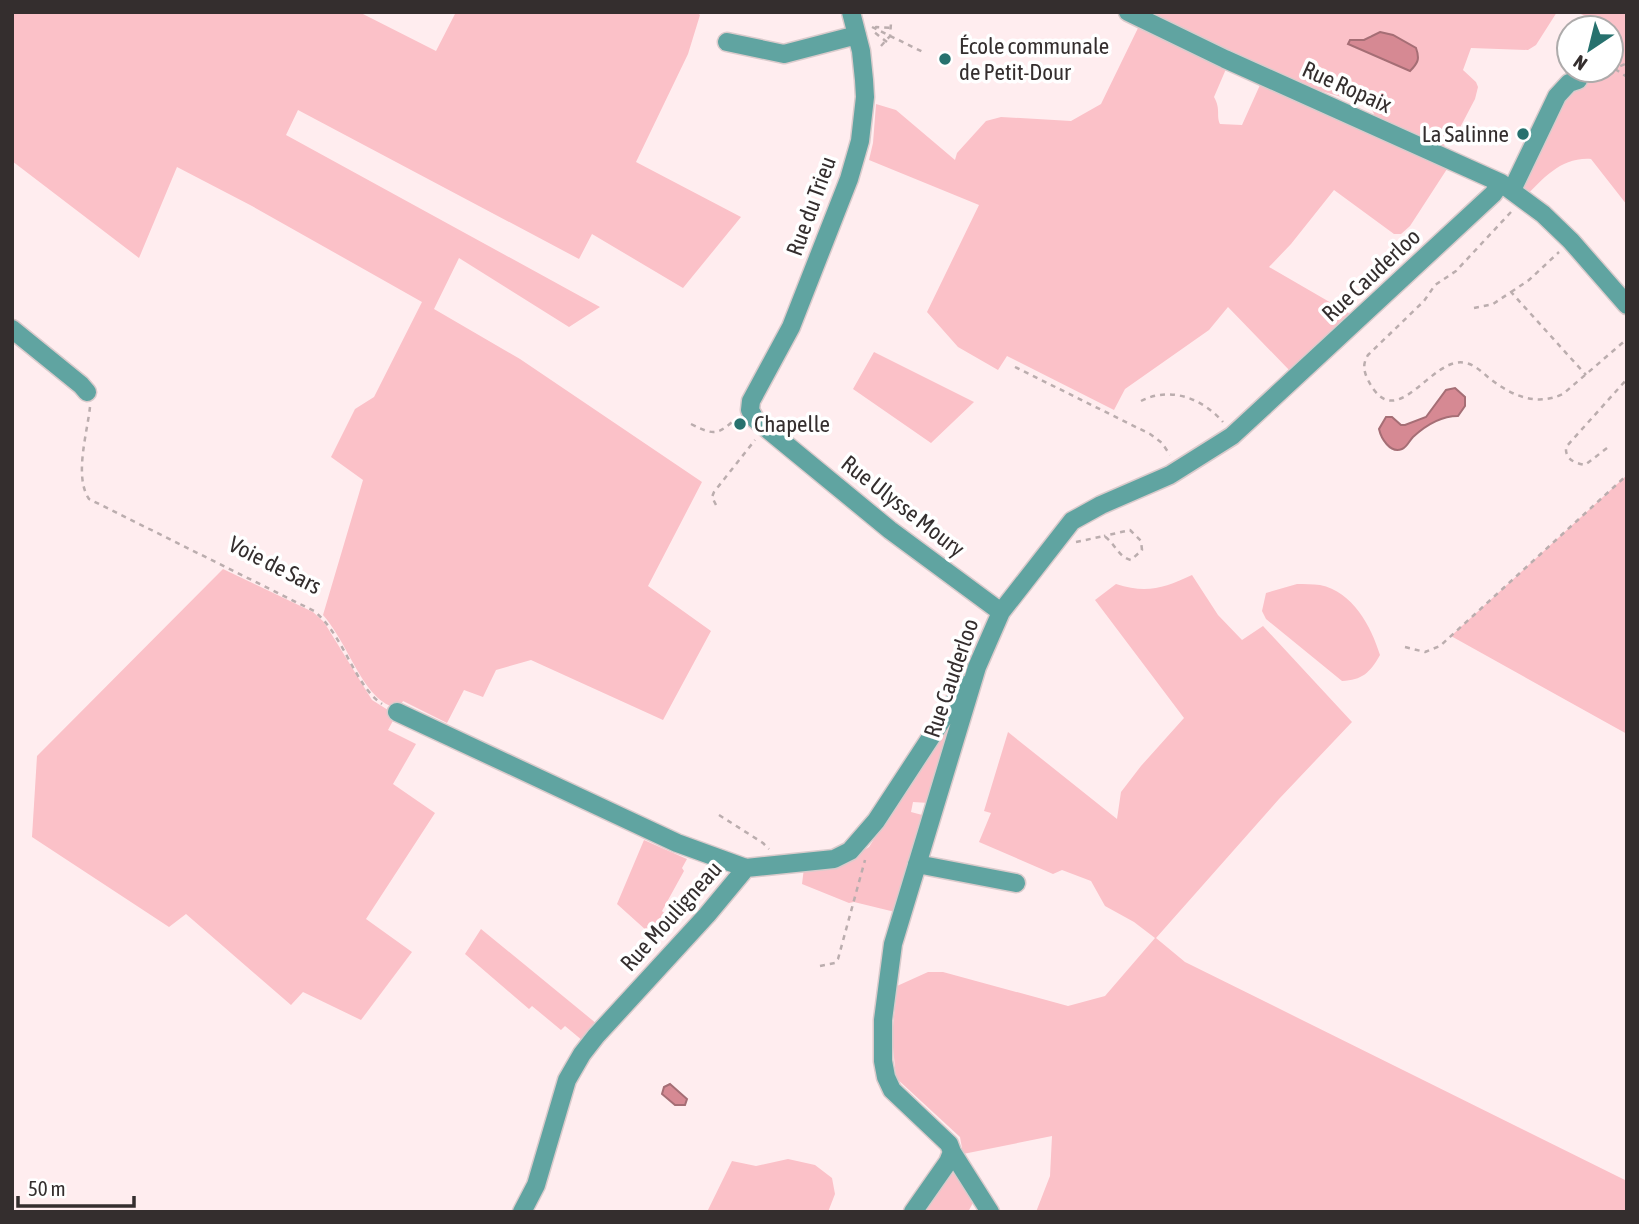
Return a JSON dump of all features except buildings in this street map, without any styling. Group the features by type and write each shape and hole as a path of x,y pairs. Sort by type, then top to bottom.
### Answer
{"street":[{"name":"Rue du Trieu","path":"750,408 791,327 853,167 863,127 861,51 868,30 851,12"},
{"name":"Rue Ropaix","path":"1128,12 1225,59 1245,60 1310,88 1368,117 1381,130 1512,190 1571,241 1627,305"},
{"path":"727,42 784,54 868,30"},
{"name":"Rue Cauderloo","path":"990,1212 949,1143 892,1090 883,1061 883,1020 893,944 976,667 1001,611 1072,521 1179,470 1233,436 1493,194 1512,190 1557,96 1568,84"},
{"path":"12,329 82,385 87,392"},
{"name":"Rue Ulysse Moury","path":"750,408 755,419 890,530 1001,611"},
{"name":"Rue Mouligneau","path":"522,1212 536,1185 567,1080 596,1036 708,915 746,868 834,859 850,851 876,821 976,667"},
{"path":"397,712 677,843 746,868"},
{"path":"917,864 1016,883"},
{"path":"913,1212 953,1152"}],"path":[{"path":"881,46 890,36 891,23"},
{"path":"868,30 892,28"},
{"path":"868,30 890,36 925,53"},
{"path":"868,30 887,42"},
{"path":"1512,190 1456,271 1435,285 1424,301 1368,355 1363,363 1375,391 1387,400 1395,401 1405,397 1447,364 1456,362 1475,367 1519,397 1551,399 1563,394 1627,339"},
{"path":"1474,308 1493,304 1529,280 1571,241"},
{"path":"1511,292 1586,375"},
{"path":"1015,367 1156,437 1179,470"},
{"path":"1607,448 1585,465 1572,461 1566,452 1566,447 1627,379"},
{"name":"Voie de Sars","path":"87,392 91,404 81,476 84,492 89,499 314,611 331,626 376,700 397,712"},
{"path":"1141,401 1162,395 1187,397 1212,411 1233,436"},
{"path":"691,424 708,433 720,432 750,408"},
{"path":"716,505 712,497 714,492 765,427"},
{"path":"1405,647 1425,652 1440,646 1627,475"},
{"path":"1072,544 1104,536 1130,530 1141,541 1142,550 1131,560 1126,559 1104,536"},
{"path":"719,815 763,843 778,864"},
{"path":"820,966 835,963 838,959 866,858"}],"shaded area":[{"path":"12,12 359,12 436,51 456,12 696,12 700,15 688,54 636,162 741,217 683,288 592,234 579,259 298,110 286,135 600,307 569,327 459,258 434,309 520,359 702,482 648,586 711,631 663,720 531,660 496,670 483,697 464,690 447,723 403,701 398,710 375,695 323,615 363,480 331,457 355,409 374,397 422,302 177,167 139,258 12,161"},
{"path":"1141,12 1557,12 1536,45 1528,50 1471,48 1463,70 1476,82 1478,87 1475,99 1453,141 1432,152 1381,130 1370,105 1310,88","holes":["1371,35 1410,70 1351,40 1364,40"]},
{"path":"1576,12 1627,12 1627,205 1591,159 1580,159 1562,165 1546,176 1524,198 1512,190 1568,84 1625,84 1625,14"},
{"path":"1139,26 1226,69 1214,97 1220,124 1242,125 1260,85 1447,169 1410,226 1401,234 1394,234 1334,190 1269,267 1352,315 1291,372 1228,307 1209,330 1125,389 1114,410 1007,356 998,370 958,347 927,312 979,205 869,160 876,104 896,110 955,160 957,153 986,121 1001,117 1071,121 1101,104"},
{"path":"1380,32 1393,35 1416,48 1418,61 1410,71 1348,44 1350,40 1364,40"},
{"path":"874,352 974,402 931,443 853,389"},
{"path":"1455,388 1465,397 1465,406 1458,416 1440,419 1428,425 1402,449 1394,449 1387,444 1379,429 1386,417 1392,417 1405,425 1426,417 1446,390"},
{"path":"1627,475 1627,734 1451,636"},
{"path":"223,569 313,612 324,622 372,700 396,715 388,730 416,744 393,784 435,813 366,919 412,952 361,1020 303,992 291,1005 186,914 169,927 32,837 37,756"},
{"path":"1192,575 1218,615 1242,640 1263,626 1352,722 1279,799 1156,938 1185,962 1627,1181 1627,1212 1036,1212 1050,1176 1052,1136 963,1154 960,1137 896,1078 892,1037 897,986 928,972 943,972 1068,1006 1105,996 1155,938 1134,922 1105,906 1091,881 1062,870 1053,874 979,842 991,813 984,811 1008,732 1117,819 1121,792 1184,718 1095,600 1116,584 1137,589 1155,588"},
{"path":"1297,584 1320,585 1332,589 1359,612 1380,655 1365,674 1342,681 1266,619 1262,611 1266,593"},
{"path":"945,726 950,734 929,803 913,802 911,812 926,816 895,912 849,903 802,884 804,868 842,863 869,847"},
{"path":"644,840 687,859 682,868 684,871 662,911 673,921 657,940 617,904"},
{"path":"481,929 597,1024 583,1041 565,1026 561,1030 532,1006 529,1009 465,954"},
{"path":"670,1084 687,1099 685,1105 675,1105 662,1094 664,1087"},
{"path":"788,1159 815,1165 832,1178 835,1194 828,1212 707,1212 732,1161 756,1166"},
{"path":"955,1173 974,1201 968,1212 922,1212 951,1174"}],"place":[{"name":"École communale de Petit-Dour","path":"945,59"},
{"name":"La Salinne","path":"1523,134"},
{"name":"Chapelle","path":"740,424"}]}
